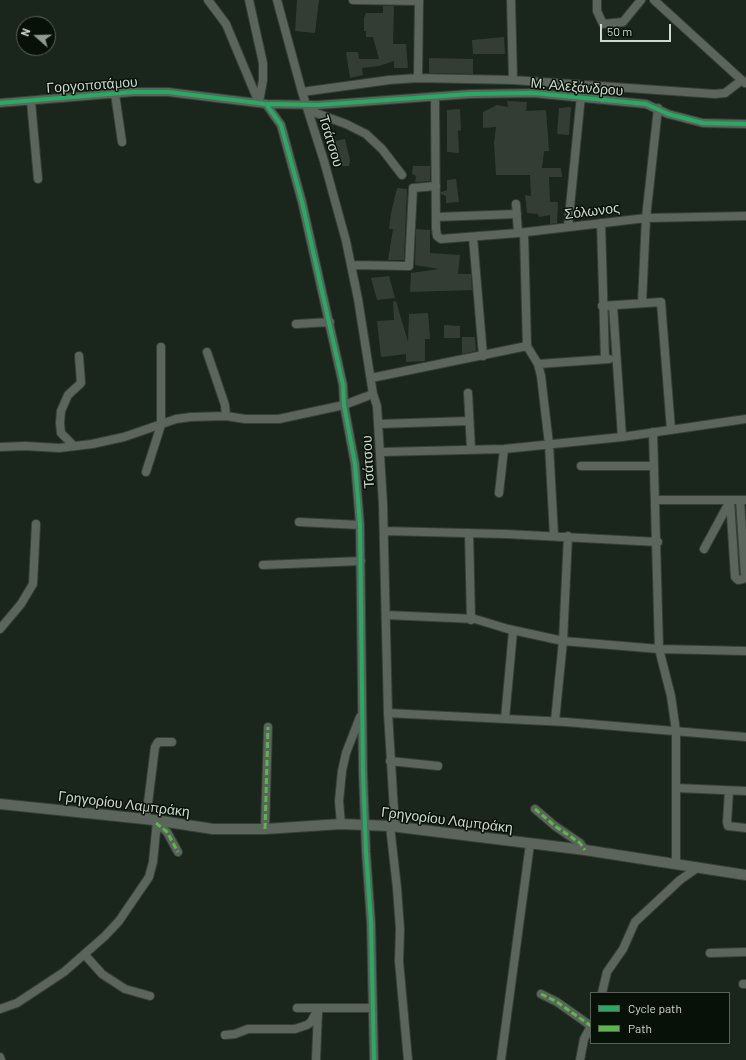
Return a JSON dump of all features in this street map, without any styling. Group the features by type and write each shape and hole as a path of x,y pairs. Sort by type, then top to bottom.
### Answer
{"street":[{"path":"208,0 226,24 262,104 281,125 288,146 330,322 343,385 344,405 355,464 360,525 364,825 371,923 374,1060"},
{"path":"249,0 263,63 262,104"},
{"name":"Τσάτσου","path":"277,0 302,92 324,161 351,265 376,406 381,452 392,827 400,929 400,968 408,1060"},
{"path":"353,0 419,0 418,78"},
{"path":"511,0 513,80"},
{"path":"597,0 597,11 603,24 623,22 641,0"},
{"path":"654,0 744,82"},
{"name":"Μ. Αλεξάνδρου","path":"302,92 389,80 418,78 513,80 715,94 725,93 744,82"},
{"path":"568,227 582,85"},
{"name":"Γοργοποτάμου","path":"0,103 115,94 168,92 262,104 306,105"},
{"name":"Μ. Αλεξάνδρου","path":"306,105 505,93 646,104 658,108 668,114 704,123 746,124"},
{"path":"115,94 122,142"},
{"path":"435,97 436,217 517,214"},
{"path":"30,101 38,178"},
{"path":"306,105 316,113 346,124 366,134 382,149 402,175"},
{"path":"642,303 646,218 658,108"},
{"path":"351,265 409,266 413,188 436,186"},
{"path":"516,204 521,233 527,346 538,364 549,444 554,536"},
{"name":"Σόλωνος","path":"436,217 437,236 441,239 521,233 646,218 746,216"},
{"path":"601,223 602,306 605,359"},
{"path":"473,237 483,356"},
{"path":"602,306 661,302 670,430"},
{"path":"613,306 622,436"},
{"path":"296,324 330,322"},
{"path":"371,378 527,346"},
{"path":"146,472 161,426 161,347"},
{"path":"207,352 225,405 226,416"},
{"path":"74,446 60,433 60,423 63,404 68,395 81,384 79,356"},
{"path":"538,364 617,358"},
{"path":"0,447 25,446 59,448 104,442 161,426 176,419 191,417 226,416 253,420 279,419 344,405 373,394"},
{"path":"468,394 471,449"},
{"path":"381,452 504,449 622,436 746,419"},
{"path":"378,424 469,422"},
{"path":"653,432 658,542 659,649 671,696 676,731 676,865"},
{"path":"499,493 504,449"},
{"path":"581,466 654,466"},
{"path":"656,500 730,500 743,500 745,576 743,579 738,580 735,577 730,500"},
{"path":"704,549 730,500"},
{"path":"299,522 360,525"},
{"path":"0,629 20,604 33,584 36,524"},
{"path":"384,531 568,536 658,542"},
{"path":"469,534 471,620"},
{"path":"556,721 563,641 568,536"},
{"path":"263,565 361,561"},
{"path":"386,615 484,621 513,631 563,641 659,649 746,651"},
{"path":"505,719 513,631"},
{"path":"341,824 339,801 342,771 346,753 362,713"},
{"path":"388,713 556,721 746,737"},
{"path":"266,829 268,727"},
{"path":"146,819 155,747 158,742 172,742"},
{"path":"390,761 438,766"},
{"path":"676,788 746,791"},
{"path":"730,791 727,822 728,826 746,828"},
{"name":"Γρηγορίου Λαμπράκη","path":"0,804 146,819 156,822 213,829 266,829 341,824 392,827 585,850 746,875"},
{"path":"535,808 555,826 580,843 585,850"},
{"path":"156,822 167,832 178,852"},
{"path":"0,1009 17,1003 64,972 85,955 119,921 149,878 153,862 156,822"},
{"path":"501,1060 530,844"},
{"path":"602,992 607,972 623,949 635,922 680,880 697,868"},
{"path":"710,953 746,952"},
{"path":"85,955 102,974 125,989 150,996"},
{"path":"541,994 557,1002 590,1025"},
{"path":"297,1008 372,1008"},
{"path":"225,1035 236,1034 248,1028 295,1029 311,1022 318,1009"},
{"path":"316,1060 318,1009"},
{"path":"580,1060 584,1039 590,1028"}],"building":[{"path":"297,0 319,0 315,33 295,31"},
{"path":"383,6 394,6 393,44 406,44 408,68 394,68 394,61 379,66 362,68 363,75 350,78 346,52 358,52 359,59 379,59 373,37 366,37 366,31 364,31 364,18 366,13 383,13"},
{"path":"504,37 505,54 473,54 472,40"},
{"path":"429,58 473,59 473,74 429,73"},
{"path":"507,101 527,102 526,111 546,110 549,151 544,151 542,168 561,168 562,177 549,177 550,202 558,202 557,223 550,224 550,215 539,217 538,214 527,213 525,195 531,196 530,175 496,175 494,143 496,127 483,128 483,112 497,105 508,107"},
{"path":"571,107 569,135 557,134 559,108"},
{"path":"460,109 461,130 458,131 459,153 447,152 447,110"},
{"path":"345,139 350,160 349,166 342,166 342,163 335,163 332,149 335,147 335,141"},
{"path":"413,166 430,166 430,181 415,182 416,176 412,174"},
{"path":"456,179 459,202 446,203 446,196 441,194 441,192 447,190 447,180"},
{"path":"397,188 407,189 404,260 388,260 393,229 389,229 391,213"},
{"path":"416,229 430,230 430,253 460,255 458,274 471,274 472,290 410,292 411,273 439,269 415,265"},
{"path":"389,276 395,298 377,300 371,278"},
{"path":"396,301 408,342 409,314 428,313 430,339 425,339 425,361 406,362 406,354 381,357 377,321 394,320 393,302"},
{"path":"444,325 460,326 460,338 444,338"},
{"path":"462,337 475,337 476,351 462,354"}],"marked path":[{"path":"265,829 268,727"},
{"path":"535,809 555,826 580,843 585,850"},
{"path":"156,823 167,832 178,852"},
{"path":"541,994 557,1002 590,1025"}],"cycle path":[{"path":"0,103 134,92 168,92 266,104 318,105 470,94 533,93 646,104 668,114 703,123 746,124"},
{"path":"266,104 281,125 302,202 343,385 344,405 355,464 360,525 363,773 366,852 371,923 374,1060"}]}
